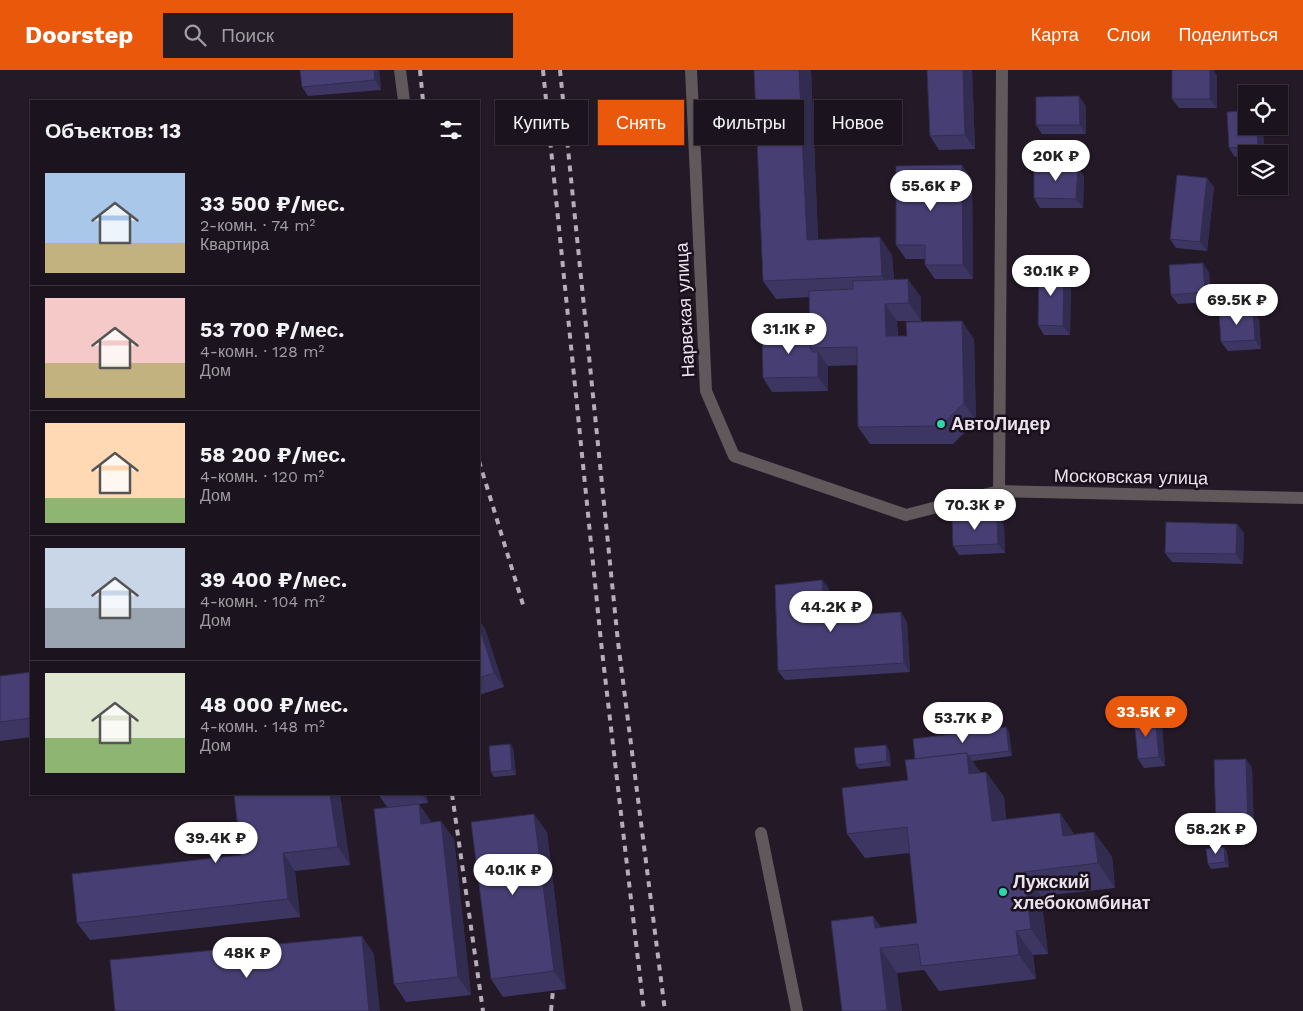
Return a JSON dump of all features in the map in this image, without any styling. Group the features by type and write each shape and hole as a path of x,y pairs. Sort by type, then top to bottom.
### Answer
{"street":[{"path":"400,70 404,100"},
{"name":"Нарвская улица","path":"691,70 706,391 734,456 815,486"},
{"path":"999,492 1002,70"},
{"name":"Московская улица","path":"815,486 906,515 999,492 1303,498"},
{"path":"761,833 797,1011"}],"building":[{"path":"300,70 374,70 375,80 302,87"},
{"path":"754,70 799,70 800,100 755,100"},
{"path":"927,70 963,70 965,135 930,136"},
{"path":"1172,70 1210,70 1210,99 1172,99"},
{"path":"1079,96 1080,125 1036,125 1036,97"},
{"path":"1238,111 1238,135 1257,135 1258,145 1238,145 1238,147 1229,148 1227,112"},
{"path":"757,145 803,145 807,240 880,237 882,276 763,281"},
{"path":"962,165 963,265 925,265 925,245 896,245 896,166"},
{"path":"1034,166 1078,167 1076,199 1034,198"},
{"path":"1177,175 1207,178 1200,242 1170,239"},
{"path":"1203,263 1205,292 1171,295 1169,265"},
{"path":"1039,268 1064,269 1063,326 1038,325"},
{"path":"908,279 909,303 885,304 886,336 907,336 906,322 962,321 964,403 941,426 858,427 857,347 810,348 809,291 853,289 853,281"},
{"path":"1253,310 1255,340 1221,342 1219,313"},
{"path":"810,331 810,348 813,352 818,352 818,377 763,378 762,332"},
{"path":"997,516 998,544 953,546 952,518"},
{"path":"1166,522 1237,524 1236,554 1165,553"},
{"path":"822,580 825,617 901,612 904,663 778,671 775,585"},
{"path":"480,629 494,673 480,678"},
{"path":"30,672 30,718 0,722 0,676"},
{"path":"1155,717 1159,757 1138,759 1134,719"},
{"path":"1006,727 1009,751 969,756 967,753 915,759 913,739"},
{"path":"510,744 512,770 491,772 489,746"},
{"path":"886,745 887,761 856,765 854,748"},
{"name":"Лужский хлебокомбинат","path":"967,753 969,774 986,772 992,821 1060,813 1063,836 1094,832 1098,863 1024,872 1031,929 1016,931 1019,955 921,966 918,944 880,948 887,1010 842,1011 831,921 873,916 875,928 917,923 907,827 847,834 842,788 908,780 905,760"},
{"path":"1246,759 1248,826 1216,827 1214,760"},
{"path":"234,795 330,795 338,847 283,853 288,899 77,923 72,874 241,855"},
{"path":"419,804 421,824 441,821 458,977 394,984 374,809"},
{"path":"534,814 554,971 491,979 471,822"},
{"path":"1224,847 1225,862 1208,864 1206,849"},
{"path":"362,936 369,1011 115,1011 110,960"}],"railway":[{"path":"420,70 423,100"},
{"path":"543,70 601,642 644,1011"},
{"path":"560,70 618,642 665,1011"},
{"path":"480,464 524,608"},
{"path":"452,795 483,1011"},
{"path":"551,1011 553,990"}],"place":[{"name":"АвтоЛидер","path":"941,424"},
{"name":"Лужский хлебокомбинат","path":"1003,892"}]}
